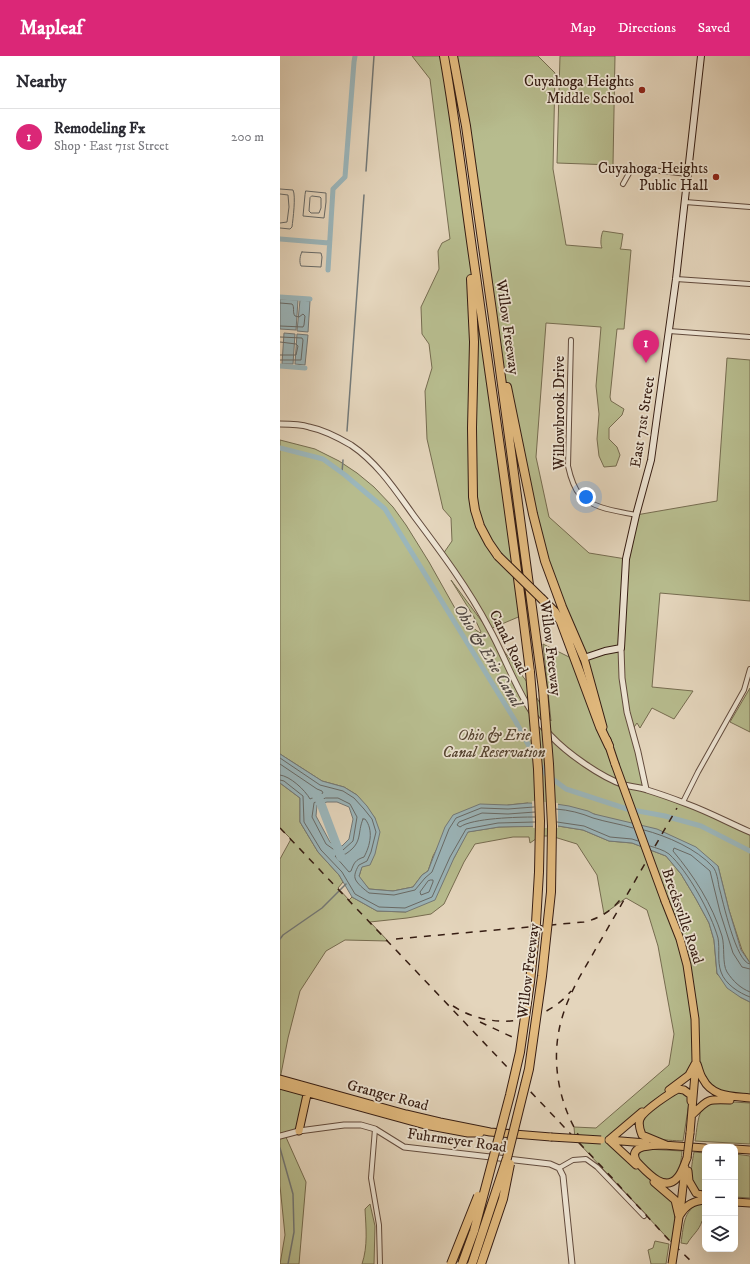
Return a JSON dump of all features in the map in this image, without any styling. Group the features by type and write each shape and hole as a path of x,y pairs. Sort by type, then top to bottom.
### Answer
{"highway":[{"name":"Willow Freeway","path":"444,56 453,106 469,230 516,556 530,672 538,769 539,872 536,923 526,1019 510,1094 474,1231 462,1264"},
{"name":"Willow Freeway","path":"453,56 466,126 493,318 542,689 549,764 552,826 551,892 542,976 529,1069 507,1158 472,1264"},
{"path":"469,230 474,342 472,428 473,497 475,510 480,526 498,556 555,612 561,622 600,727 609,746"},
{"path":"493,318 533,514 545,561 562,607 584,658"},
{"path":"481,1264 503,1199 529,1069"},
{"path":"451,1264 477,1199 510,1094"}],"main road":[{"name":"East 71st Street","path":"621,648 626,559 651,460 676,279 701,56"},
{"path":"584,658 605,651 621,648"},
{"name":"Brecksville Road","path":"584,658 615,764 680,939 687,964 695,1019 696,1062 692,1115 672,1264"},
{"path":"696,1062 703,1080 716,1094 750,1100"},
{"path":"679,1217 675,1200 609,1140 671,1088 690,1075 696,1062"},
{"name":"Granger Road","path":"281,1082 426,1122 490,1132 702,1148"},
{"path":"666,1145 642,1135 640,1119 644,1113 670,1092 678,1089 684,1090 690,1095 692,1115"},
{"path":"299,1131 308,1090"},
{"path":"692,1115 706,1101 713,1099 750,1100"},
{"path":"666,1145 641,1147 635,1154 637,1162 658,1181 666,1183 676,1180 687,1158"},
{"path":"738,1149 750,1150"},
{"path":"687,1158 689,1181 696,1193 702,1195"},
{"path":"738,1199 750,1200"},
{"path":"679,1217 688,1205 702,1201"},
{"path":"738,1202 750,1203"}],"street":[{"path":"623,184 632,168 688,174"},
{"path":"685,202 750,207"},
{"path":"676,279 750,284"},
{"path":"669,331 750,337"},
{"name":"Willowbrook Drive","path":"571,340 568,466 572,480 580,494 596,506 636,515"},
{"name":"Canal Road","path":"280,424 309,427 326,433 352,446 371,460 388,480 468,590 490,629 511,675 528,706 550,736 596,771 625,785 683,802 750,832"},
{"name":"East 71st Street","path":"621,648 622,678 627,712 638,752 646,790"},
{"path":"683,802 744,690 750,670"},
{"name":"Fuhrmeyer Road","path":"282,1135 299,1131 344,1125 361,1125 375,1130 404,1147 550,1164 559,1168"},
{"path":"375,1130 371,1178 379,1225 380,1264"},
{"path":"572,1264 563,1176 559,1168 573,1160 586,1159 597,1167 644,1216"}],"green space":[{"path":"412,56 444,56 523,615 490,629 443,554 452,541 451,518 443,509 427,439 425,391 432,368 429,344 422,334 421,307 439,269 438,251 442,243 450,239 430,79"},
{"name":"Ohio & Erie Canal Reservation","path":"453,56 538,56 555,73 553,169 566,245 602,248 601,240 603,231 623,234 620,249 631,250 624,329 617,329 610,397 611,401 624,409 622,415 609,428 609,439 617,447 620,455 616,466 604,467 599,456 597,439 599,414 596,386 601,327 546,323 536,457 549,517 589,553 626,559 636,515 717,501 727,358 750,360 750,601 660,593 652,687 693,691 674,719 652,708 640,728 637,723 632,730 646,789 750,832 750,963 742,950 729,910 718,866 594,814 558,826 583,830 609,841 632,843 666,856 681,874 709,923 714,940 717,974 740,997 750,1002 750,1098 716,1093 697,1063 689,1075 609,1140 675,1200 679,1217 674,1245 575,1139 574,1127 596,1128 669,1065 674,1034 658,946 647,910 626,898 604,914 597,875 577,844 551,836 540,836 530,843 529,837 513,837 475,844 464,862 444,904 431,914 370,922 388,941 345,940 326,951 300,991 288,1038 280,1079 280,859 291,839 280,828 280,783 300,798 300,822 318,852 339,875 343,882 338,888 349,900 352,897 377,911 406,912 454,858 467,832 499,827 529,826 528,803 508,805 440,843 433,856 428,871 422,875 413,887 393,891 369,889 359,877 375,818 357,795 344,787 322,781 280,754 280,440 315,449 339,461 374,487 393,507 406,525 461,619 480,633 481,632 474,617 451,580 527,682 551,721 543,644 575,660 600,727 584,658 562,607 533,514 493,318"},
{"path":"560,56 615,56 613,165 557,163"},
{"path":"750,688 750,732 730,722"},
{"path":"280,1079 307,1093 299,1131 285,1135 306,1182 299,1264 280,1264 285,1235 280,1186"},
{"path":"680,1092 686,1096 689,1103 683,1141 654,1138 648,1135 644,1130 643,1124 645,1116 673,1093"},
{"path":"717,1101 750,1103 750,1144 695,1141 699,1117 702,1109 706,1105"},
{"path":"646,1149 682,1151 677,1175 670,1179 656,1177 638,1159 640,1153"},
{"path":"694,1152 702,1153 702,1192 695,1186 693,1181 691,1171"},
{"path":"738,1154 750,1156 750,1198 738,1197"},
{"path":"702,1203 702,1221 699,1228 687,1244 681,1243 686,1217 692,1208"},
{"path":"370,1204 375,1226 374,1264 362,1264 366,1244 365,1209"},
{"path":"655,1241 669,1244 666,1264 651,1264 648,1250 653,1248"}],"water":[{"path":"280,299 298,300 296,330 280,329"},
{"path":"300,300 310,301 308,332 297,331"},
{"path":"284,333 295,334 293,364 282,364"},
{"path":"297,334 308,335 305,365 295,364"},
{"path":"280,754 322,781 344,787 357,795 367,806 375,818 380,832 375,854 370,865 362,867 359,876 369,889 393,891 413,887 422,875 428,871 445,827 453,815 480,804 508,805 528,803 569,806 594,814 657,829 696,847 718,866 741,950 750,963 750,1002 727,988 717,973 714,940 709,923 681,874 666,856 632,843 609,841 583,830 558,826 499,827 468,832 454,858 435,900 406,912 377,911 352,897 339,875 318,852 300,822 300,798 280,783","holes":["327,802 337,802 349,807 353,819 349,839 342,846 335,846 330,842 316,816 317,805"]}],"pier":[{"path":"532,801 558,803 558,828 533,828"}],"waterway":[{"path":"328,270 333,189 345,177 355,56"},
{"path":"366,171 374,56"},
{"path":"347,431 364,195"},
{"path":"280,239 329,243"},
{"path":"280,297 310,299"},
{"path":"280,366 305,368"},
{"name":"Ohio & Erie Canal","path":"280,448 323,459 345,475 385,509 516,722 546,774 566,789 627,809 665,816 701,826 750,851"},
{"path":"342,472 343,460"},
{"path":"315,794 318,796 341,857"},
{"path":"280,939 283,935 322,908 346,884"},
{"path":"280,1148 293,1194 294,1232 288,1264"}],"railway":[{"path":"581,1139 567,1111 558,1080 558,1033 562,1018 569,998 579,978 677,808"},
{"path":"280,828 604,1169 668,1239 694,1264"},
{"path":"396,939 584,922 604,914 620,900"},
{"path":"453,1006 468,1014 483,1019 515,1021 546,1011 559,1003 571,991"},
{"path":"480,1022 523,1042"}],"place":[{"name":"Cuyahoga Heights Middle School","path":"642,90"},
{"name":"Cuyahoga Heights Public Hall","path":"716,177"},
{"name":"Remodeling Fx","path":"646,363"}]}
